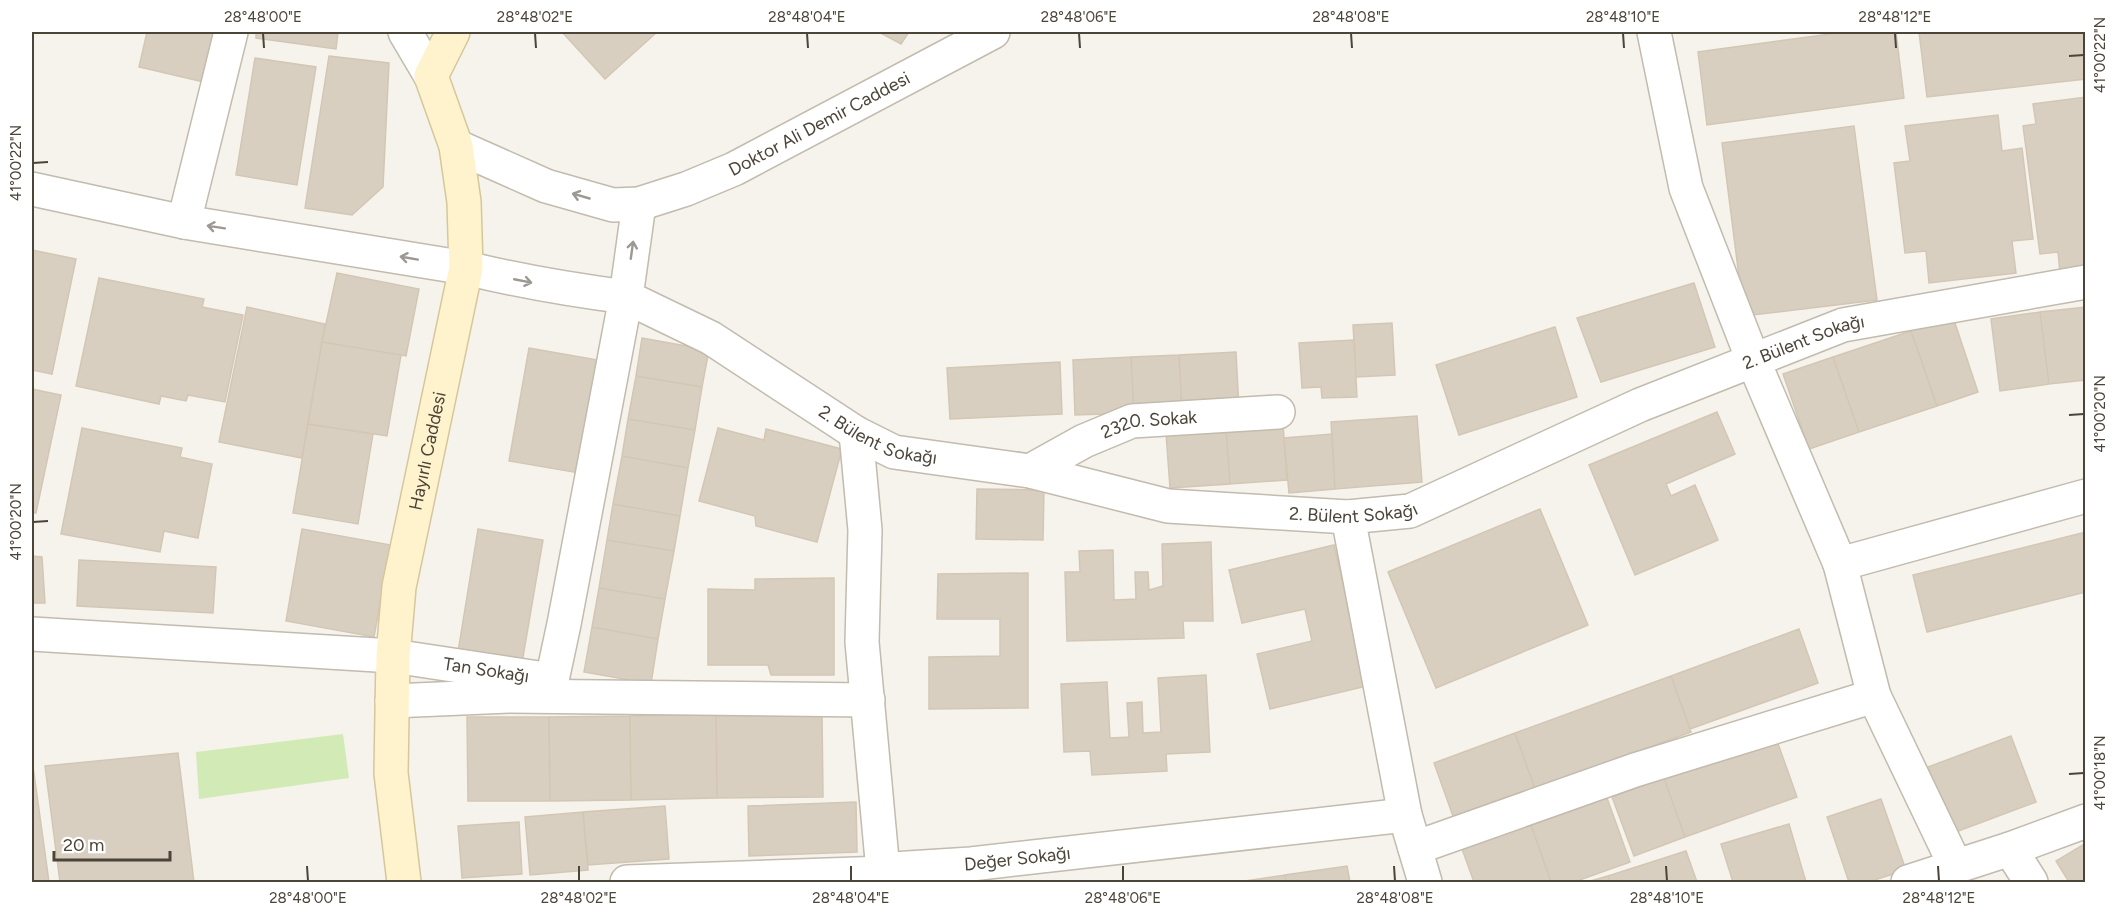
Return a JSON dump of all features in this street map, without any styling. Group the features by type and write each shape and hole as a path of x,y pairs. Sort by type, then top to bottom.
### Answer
{"main road":[{"path":"431,76 453,32"},
{"name":"Hayırlı Caddesi","path":"404,882 391,773 393,656 399,587 466,268 464,202 456,146 431,76"}],"street":[{"path":"184,222 231,32"},
{"path":"405,32 431,76"},
{"name":"Doktor Ali Demir Caddesi","path":"456,146 557,189 613,205 639,204 686,189 734,169 993,32"},
{"path":"1654,32 1686,188 1753,360 1840,564 1874,696 1956,867"},
{"name":"2. Bülent Sokağı","path":"32,189 184,222 466,268 550,286 626,297 711,338 856,433 894,452 1030,471 1168,506 1348,517 1410,511 1640,405 1843,325 2085,282"},
{"path":"626,297 639,204"},
{"name":"Tan Sokağı","path":"32,634 393,656 552,680 626,297"},
{"name":"2320. Sokak","path":"1030,471 1084,441 1132,421 1278,412"},
{"path":"856,433 865,530 862,642 884,878"},
{"path":"1840,564 2085,496"},
{"path":"1348,517 1405,815 1425,882"},
{"path":"392,701 509,696 868,700"},
{"path":"1415,848 1635,770 1874,696"},
{"name":"Değer Sokağı","path":"627,882 884,878 892,869 983,863 1405,815"},
{"path":"1908,882 2010,849 2085,820"},
{"path":"2010,849 2031,882"}],"green space":[{"path":"343,734 349,778 199,799 196,752"}],"building":[{"path":"147,32 215,32 204,82 139,67"},
{"path":"256,32 338,32 336,49 256,38"},
{"path":"562,32 657,32 605,79"},
{"path":"879,32 909,32 901,44"},
{"path":"1845,32 1896,32 1904,98 1707,125 1698,52"},
{"path":"1919,32 2086,32 2086,79 1927,97"},
{"path":"329,56 389,63 383,187 352,215 305,208"},
{"path":"255,58 316,67 297,185 236,175"},
{"path":"2086,97 2086,270 2060,273 2058,252 2040,254 2023,126 2036,124 2033,104"},
{"path":"1998,115 2002,151 2022,148 2033,239 2012,241 2016,273 1929,283 1926,251 1905,253 1894,163 1910,161 1905,126"},
{"path":"1854,126 1877,300 1744,316 1722,143"},
{"path":"32,250 76,259 52,374 32,370"},
{"path":"337,273 419,289 406,356 322,342"},
{"path":"99,278 204,299 202,307 243,315 225,402 188,395 186,401 161,396 159,404 76,386"},
{"path":"1694,283 1715,347 1601,382 1577,318"},
{"path":"247,307 325,324 302,458 219,442"},
{"path":"2086,307 2086,380 2049,384 2040,312"},
{"path":"2040,312 2049,384 2000,391 1991,319"},
{"path":"1953,317 1978,392 1937,406 1911,331"},
{"path":"1392,323 1395,375 1356,377 1353,325"},
{"path":"1555,327 1577,397 1459,435 1436,365"},
{"path":"1911,331 1937,406 1859,432 1833,357"},
{"path":"642,338 709,350 702,387 636,376"},
{"path":"1354,340 1357,397 1322,398 1321,387 1302,388 1299,343"},
{"path":"322,342 401,355 387,436 308,424"},
{"path":"529,348 598,360 579,473 509,461"},
{"path":"1236,352 1239,409 1182,411 1179,355"},
{"path":"1179,355 1182,411 1134,413 1131,357"},
{"path":"1131,357 1134,413 1075,415 1073,360"},
{"path":"1833,357 1859,432 1809,449 1783,374"},
{"path":"1060,362 1062,414 950,419 947,368"},
{"path":"636,376 702,387 695,430 628,419"},
{"path":"32,389 61,395 36,513 32,512"},
{"path":"1717,412 1735,454 1666,484 1671,496 1695,485 1718,540 1635,575 1589,465"},
{"path":"1417,416 1422,482 1335,489 1331,422"},
{"path":"628,419 695,430 688,468 622,456"},
{"path":"308,424 373,434 358,524 293,513"},
{"path":"1283,424 1287,480 1230,484 1226,429"},
{"path":"82,428 182,448 180,457 212,464 198,538 164,531 160,552 61,534"},
{"path":"718,428 764,440 766,429 842,449 817,542 756,526 755,516 699,501"},
{"path":"1226,429 1230,484 1170,488 1166,433"},
{"path":"1332,434 1335,489 1289,493 1284,438"},
{"path":"622,456 688,468 680,516 613,504"},
{"path":"977,489 1044,490 1043,540 976,539"},
{"path":"613,504 680,516 674,551 607,540"},
{"path":"1540,509 1588,625 1436,688 1388,572"},
{"path":"302,529 391,545 374,637 286,621"},
{"path":"478,529 543,540 522,663 458,652"},
{"path":"2086,532 2086,592 1927,632 1913,575"},
{"path":"607,540 674,551 665,599 599,588"},
{"path":"1211,542 1213,621 1183,621 1184,638 1067,641 1065,572 1080,572 1079,551 1113,550 1114,600 1136,599 1135,572 1148,572 1149,590 1163,586 1162,544"},
{"path":"1334,545 1367,686 1270,709 1257,654 1312,641 1305,609 1242,623 1229,570"},
{"path":"32,556 42,557 45,603 32,603"},
{"path":"79,560 216,567 213,613 77,606"},
{"path":"1028,573 1028,708 929,709 929,657 1000,656 1000,619 937,619 938,574"},
{"path":"834,578 834,675 771,675 768,665 708,665 708,589 755,590 755,579"},
{"path":"599,588 665,599 658,639 592,627"},
{"path":"592,627 658,639 651,684 584,672"},
{"path":"1799,629 1818,683 1690,729 1671,676"},
{"path":"1206,675 1210,752 1166,754 1167,771 1092,775 1090,751 1064,752 1061,684 1107,682 1110,738 1129,737 1127,703 1142,702 1143,733 1161,732 1158,678"},
{"path":"1671,676 1691,732 1535,789 1515,733"},
{"path":"822,713 823,797 717,798 716,714"},
{"path":"716,714 717,798 631,800 630,716"},
{"path":"630,716 631,800 550,801 549,717"},
{"path":"467,717 549,717 550,801 468,801"},
{"path":"1515,733 1535,789 1454,819 1434,763"},
{"path":"2011,736 2036,802 1953,833 1928,767"},
{"path":"1776,738 1797,797 1685,837 1664,778"},
{"path":"178,753 194,882 60,882 45,766"},
{"path":"32,759 49,882 32,882"},
{"path":"1664,778 1685,837 1634,856 1612,797"},
{"path":"1607,798 1630,862 1574,882 1551,882 1531,825"},
{"path":"1881,799 1906,870 1868,882 1849,882 1827,817"},
{"path":"856,802 857,852 749,856 748,806"},
{"path":"665,806 669,859 588,865 583,812"},
{"path":"583,812 588,870 530,875 525,817"},
{"path":"519,822 522,874 462,878 458,826"},
{"path":"1789,824 1806,882 1733,882 1721,844"},
{"path":"1531,825 1551,882 1474,882 1462,849"},
{"path":"2086,843 2086,882 2069,882 2056,861"},
{"path":"1686,851 1697,882 1610,882 1608,876"},
{"path":"1347,866 1350,882 1286,882 1285,875"},
{"path":"1285,875 1286,882 1238,882"},
{"path":"1608,876 1610,882 1587,882"}]}
